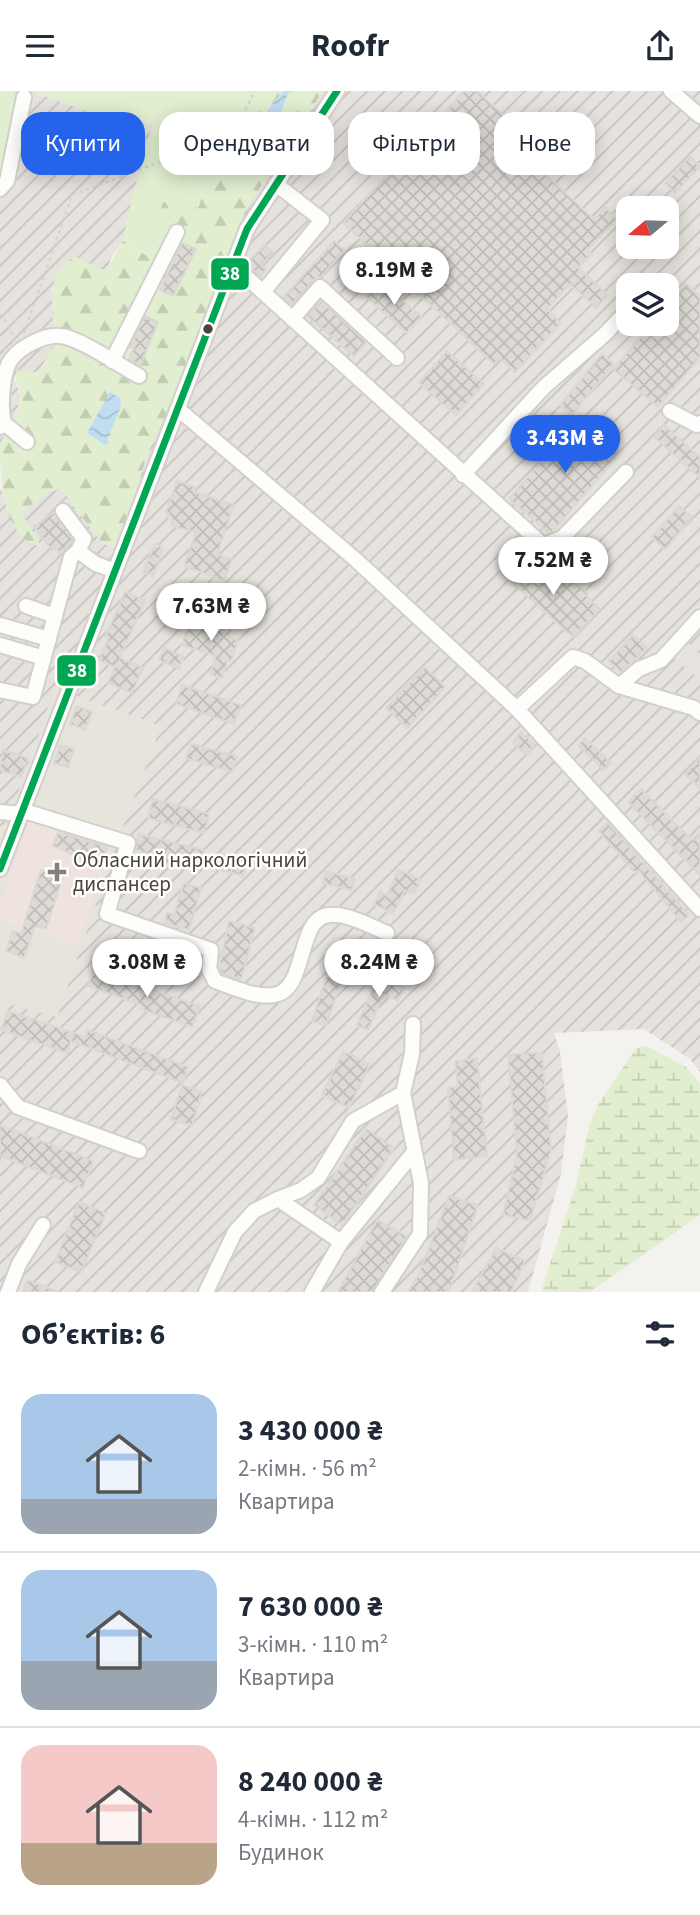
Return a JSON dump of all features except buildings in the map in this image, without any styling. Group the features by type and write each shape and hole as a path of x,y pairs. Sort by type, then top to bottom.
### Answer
{"street":[{"path":"0,869 247,229 337,91"},
{"path":"671,91 700,116"},
{"path":"0,189 7,181 23,97"},
{"path":"263,292 322,220 276,184"},
{"path":"112,361 177,232"},
{"path":"233,265 542,545 562,538 626,472"},
{"path":"292,319 320,287 397,358"},
{"path":"463,475 544,387 616,322"},
{"path":"27,442 1,423 3,389 8,364 18,353 40,340 60,336 75,340 139,376"},
{"path":"178,409 355,559 517,709 700,909"},
{"path":"670,411 697,425 700,423"},
{"path":"0,690 33,697 71,557 78,551 84,539 63,512"},
{"path":"78,551 96,564 115,571"},
{"path":"26,606 55,616"},
{"path":"619,686 639,669 661,660 700,617"},
{"path":"0,625 49,639"},
{"path":"0,645 44,658"},
{"path":"517,709 573,657 585,661 619,686 698,708"},
{"path":"0,812 21,812 128,843 107,914 211,950 209,969 215,981 256,993 275,995 291,984 307,939 316,921 325,915 338,915 387,933"},
{"path":"382,1292 420,1234 421,1183 403,1093 412,1054 413,1024"},
{"path":"0,1085 18,1107 139,1151"},
{"path":"206,1292 235,1232 254,1211 301,1191 318,1178 353,1121 403,1093"},
{"path":"312,1292 341,1242 414,1151"},
{"path":"278,1199 341,1242"},
{"path":"8,1292 19,1264 43,1226"}],"path":[{"path":"18,353 72,195 214,142 241,119 255,91"},
{"path":"0,314 14,337 18,353"}],"shaded area":[{"path":"323,91 700,91 700,1072 690,1059 644,1029 554,1033 560,1052 568,1116 561,1174 528,1292 0,1292 0,1032 9,1004 57,1017 118,840 161,726 55,688 6,827 0,826 0,486 9,515 27,541 40,546 21,513 47,493 60,488 102,543 117,548 149,450 174,398 245,211 268,175 334,175 334,112 309,112"},
{"path":"33,92 90,112 28,112"},
{"path":"145,123 153,124 145,152"},
{"path":"21,138 21,175 139,175 123,241 112,256 106,272 52,287 52,350 39,371 17,371 14,379 21,396 17,411 0,446 0,195 9,183"},
{"path":"685,640 700,654 700,679 672,657"},
{"path":"55,688 162,725 118,840 57,1018 9,1004 0,1032 0,826 5,827"},
{"name":"Обласний наркологічний диспансер","path":"30,814 114,840 76,947 0,920 0,905"}],"green space":[{"path":"0,91 265,91 250,112 159,112 159,175 211,175 198,208 179,231 161,265 123,241 139,175 145,175 145,152 153,124 145,123 145,112 90,112 34,92 29,112 21,112 21,139 9,183 0,195"},
{"path":"265,91 284,91 267,112 250,112"},
{"path":"323,91 309,112 281,112 288,93"},
{"path":"211,175 268,175 245,211 174,398 149,450 117,548 102,543 60,488 47,493 21,513 41,546 29,542 18,531 7,509 2,484 0,447 20,403 17,370 30,373 39,371 51,350 52,296 58,273 76,257 106,271 123,241 161,265 179,231 160,216 162,204 170,197 179,197 198,208"},
{"path":"647,1046 686,1067 700,1084 700,1215 590,1292 541,1292 576,1185 590,1124 598,1105 636,1048"}],"water":[{"path":"284,91 292,91 288,93 281,112 267,112"},
{"path":"110,392 121,399 120,409 107,439 109,442 105,445 87,433"}],"transit line":[{"name":"38","path":"0,869 247,229 337,91"}],"place":[{"name":"Обласний наркологічний диспансер","path":"57,872"}]}
